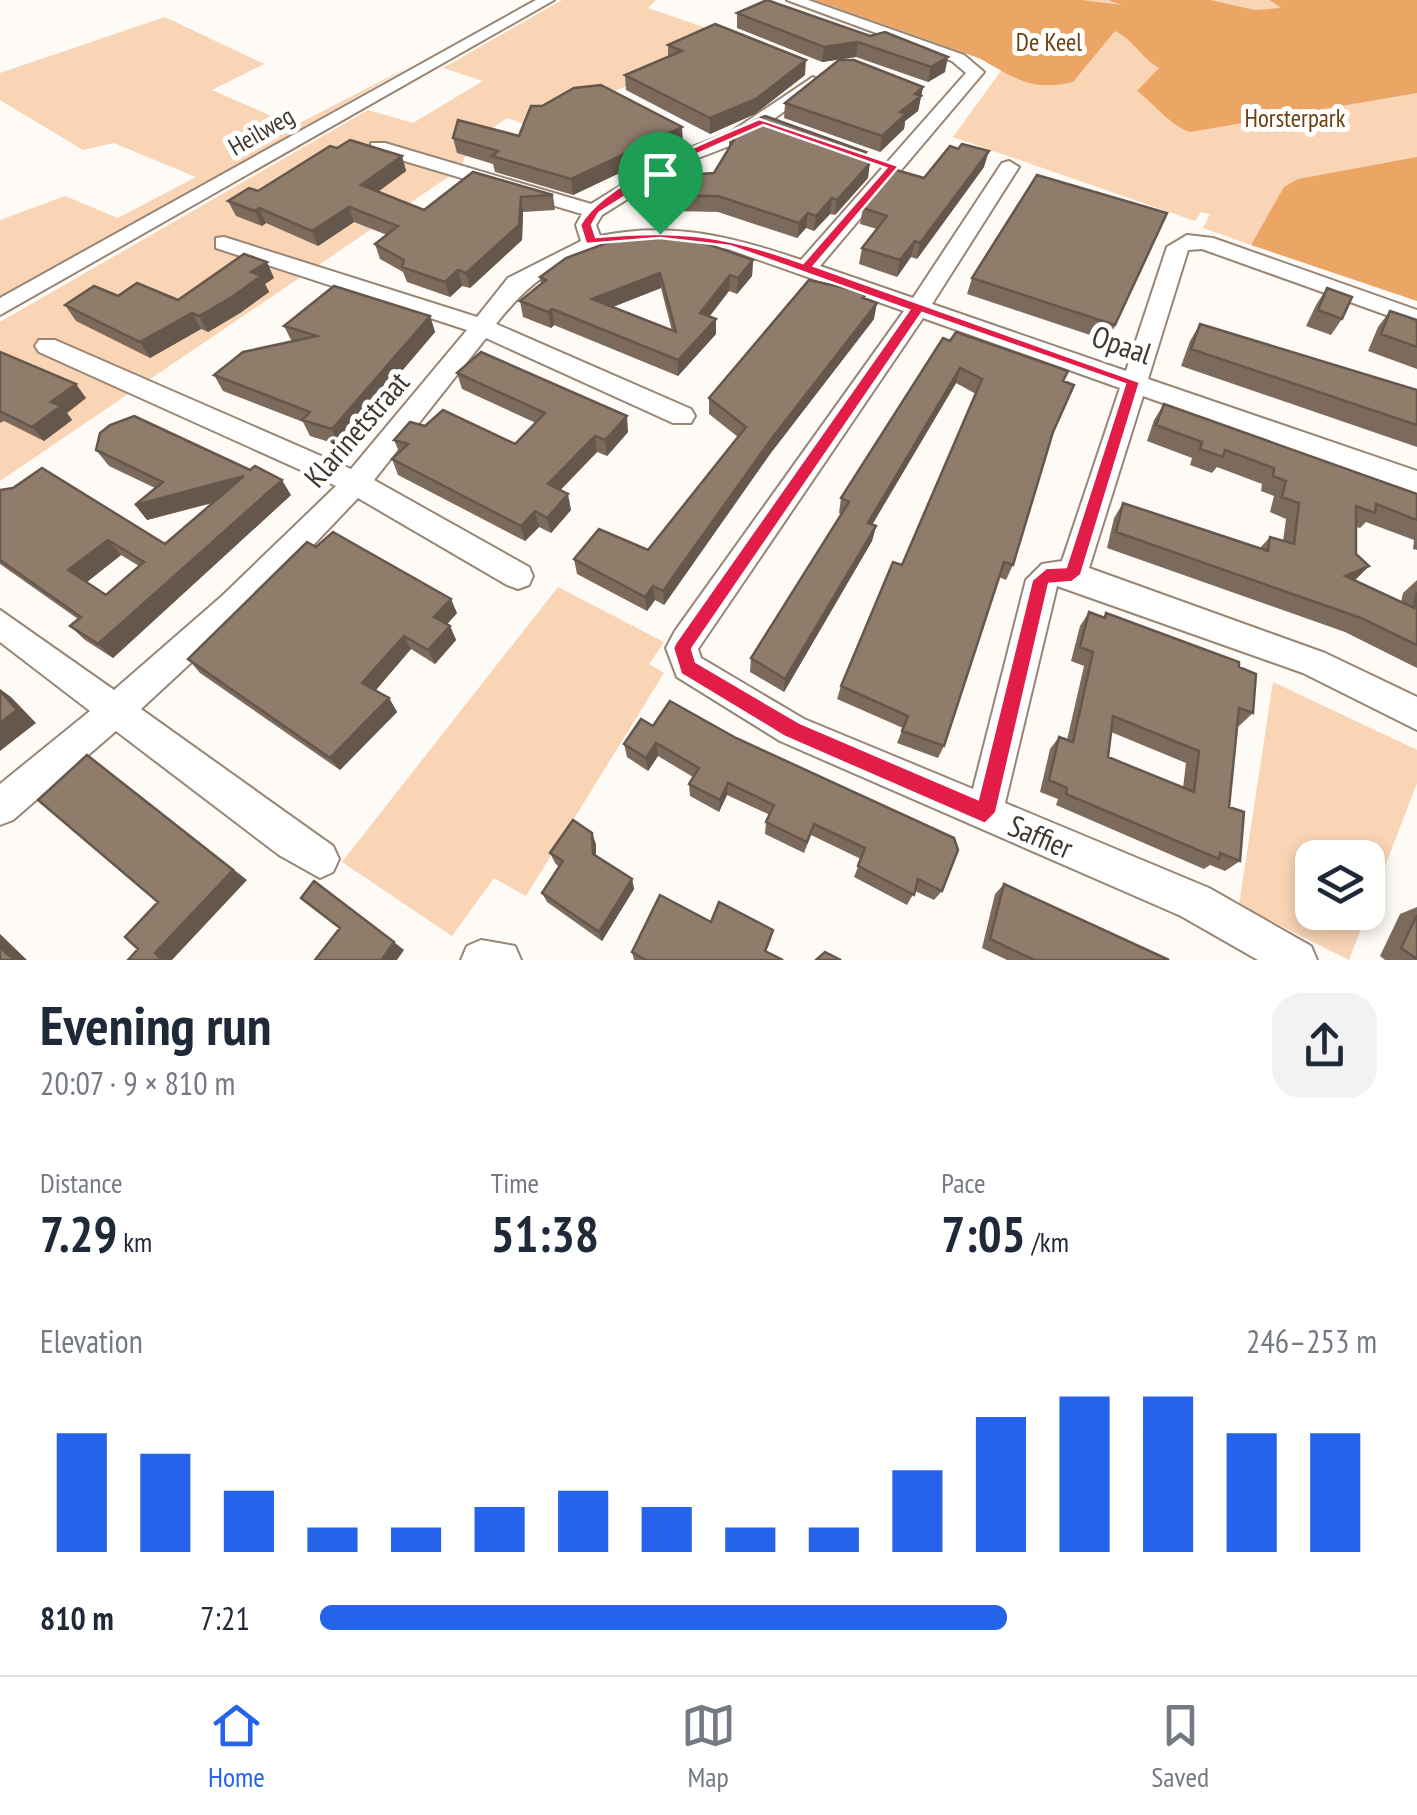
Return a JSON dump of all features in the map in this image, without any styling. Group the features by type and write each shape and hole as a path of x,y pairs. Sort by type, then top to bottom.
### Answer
{"street":[{"name":"Heilweg","path":"0,308 547,0"},
{"path":"794,0 972,66 976,76 946,98 884,164 806,268"},
{"path":"590,241 586,225 594,211 702,141 772,124 822,68"},
{"path":"378,147 594,211"},
{"path":"918,308 1008,167"},
{"name":"Klarinetstraat","path":"0,807 186,650 354,482 411,419 516,283 538,266 590,241 660,234 698,236 806,268"},
{"path":"1072,575 1178,247 1188,241 1206,244 1417,318"},
{"path":"224,243 308,266 482,326 682,416"},
{"name":"Opaal","path":"806,268 1417,482"},
{"name":"Saffier","path":"918,308 682,648 688,668 792,730 1196,902 1297,960"},
{"path":"47,346 354,482 512,572"},
{"path":"985,813 1041,580 1053,573 1072,575 1314,663 1417,714"},
{"path":"0,624 306,851"},
{"path":"482,960 501,960"}],"green space":[{"path":"562,0 656,0 648,8 712,30 680,64 530,126 507,118 471,143 460,169 0,481 0,322 368,110 413,123 483,81 443,68"},
{"name":"De Keel","path":"814,0 1081,0 1122,5 1108,0 1210,0 1255,10 1281,8 1270,0 1417,0 1417,93 1190,132 1168,119 1137,91 1159,68 1115,31 1073,82 1033,84 979,58"},
{"name":"Horsterpark","path":"828,0 1417,0 1417,284 1259,231 1251,245 1203,228 1210,214 1201,212 1195,221 953,137 1003,68"},
{"path":"165,17 264,64 212,90 294,126 414,64 0,301 0,220 65,196 118,218 196,177 114,143 83,150 0,100 0,73"},
{"path":"1417,157 1417,301 1251,245 1284,187 1298,179"},
{"path":"558,587 664,642 649,664 664,673 526,896 494,878 452,936 342,862"},
{"path":"1273,682 1417,750 1417,783 1385,867 1385,840 1295,840 1295,930 1360,930 1349,960 1239,905"}],"building":[{"path":"767,0 870,36 885,32 948,57 931,67 858,42 824,47 737,13"},
{"path":"715,24 806,60 756,99 710,118 625,75 682,51 668,45"},
{"path":"839,60 854,60 923,87 915,94 921,96 900,112 906,114 882,136 785,103"},
{"path":"601,85 682,127 571,179 492,156 498,151 453,138 458,120 519,136 531,106 542,106 574,88"},
{"path":"765,116 866,152 862,157 870,163 837,200 832,198 816,216 808,213 799,223 718,196 673,196 675,176 714,173 737,135 729,132"},
{"path":"350,140 402,156 361,185 424,210 473,172 553,195 521,197 519,225 466,273 458,270 445,282 402,267 404,260 375,244 398,226 349,207 312,231 259,208 255,211 228,201 249,188 258,191 330,146 337,148"},
{"path":"962,144 989,151 920,243 915,241 900,260 862,248 887,216 863,208 896,170 924,178 950,146 958,149"},
{"path":"1037,175 1167,213 1115,325 972,278"},
{"path":"623,237 690,238 753,260 738,278 730,275 700,313 716,319 678,360 552,309 548,312 520,301 546,280 540,277 566,258","holes":["660,273 676,332 592,299"]},
{"path":"244,254 267,262 251,272 261,276 199,316 192,313 140,342 65,305 94,286 118,296 137,283 178,300"},
{"path":"809,280 867,293 863,298 877,303 772,438 663,591 653,586 645,597 574,559 599,529 648,550 746,427 709,398"},
{"path":"334,286 430,316 332,429 302,420 310,412 214,375 243,352 317,336 284,326"},
{"path":"1327,288 1352,297 1342,319 1318,310"},
{"path":"1390,311 1417,320 1417,347 1381,334"},
{"path":"1200,324 1417,390 1417,425 1191,349"},
{"path":"956,332 1068,371 1063,381 1074,385 1053,432 1013,565 1004,562 944,746 902,731 908,716 841,686 893,562 902,565 982,379 960,368 868,523 876,526 785,679 751,658 849,502 841,498 943,338 950,341"},
{"path":"0,352 76,384 51,402 61,406 32,427 0,411"},
{"path":"481,352 627,416 605,440 595,436 548,484 568,494 547,518 535,511 521,526 392,459 408,444 394,440 410,422 425,426 443,410 515,444 545,413 457,373"},
{"path":"1164,404 1417,494 1417,520 1376,504 1375,513 1356,506 1356,554 1369,566 1345,576 1414,608 1417,592 1417,645 1361,618 1116,532 1123,503 1268,551 1270,537 1294,544 1299,503 1282,497 1286,481 1273,476 1274,468 1225,450 1223,457 1200,449 1202,442 1156,425"},
{"path":"134,416 250,470 255,466 282,480 98,644 70,626 81,617 0,560 0,490 13,488 42,468 165,544 244,476 135,505 163,482 96,450 100,433","holes":["108,540 144,562 106,595 68,570"]},
{"path":"333,532 451,599 434,617 450,626 428,650 404,636 362,683 389,698 330,758 188,659 307,542 316,547"},
{"path":"1089,612 1105,618 1106,613 1239,662 1239,667 1256,674 1253,713 1239,708 1229,807 1244,812 1240,861 1220,853 1219,859 1066,794 1067,788 1049,780 1059,737 1073,742 1093,652 1080,647","holes":["1113,716 1199,751 1194,792 1108,757"]},
{"path":"0,691 17,710 0,723"},
{"path":"670,701 736,738 954,838 958,850 942,891 918,879 914,895 858,866 865,848 814,824 807,842 766,822 774,805 728,783 720,800 689,784 699,768 656,743 646,758 624,744 641,719 653,726"},
{"path":"87,755 233,870 155,953 162,960 128,960 138,949 125,937 158,902 38,800"},
{"path":"573,820 592,833 593,854 632,879 599,932 542,893 563,861 550,853"},
{"path":"314,881 394,942 383,960 315,960 340,928 301,898"},
{"path":"1004,884 1169,960 1034,960 990,939"},
{"path":"660,895 711,922 719,902 773,930 765,951 783,960 646,960 632,952"},
{"path":"1417,915 1417,959 1401,948"},
{"path":"0,947 14,960 0,960"},
{"path":"825,952 841,960 816,960"}],"route":[{"path":"763,121 893,166 806,268 1133,382 1072,575 1053,573 1041,580 985,813 792,730 688,668 682,648 918,308 732,242 660,234 590,241 586,225 594,211 678,159 738,136 763,121"}]}
